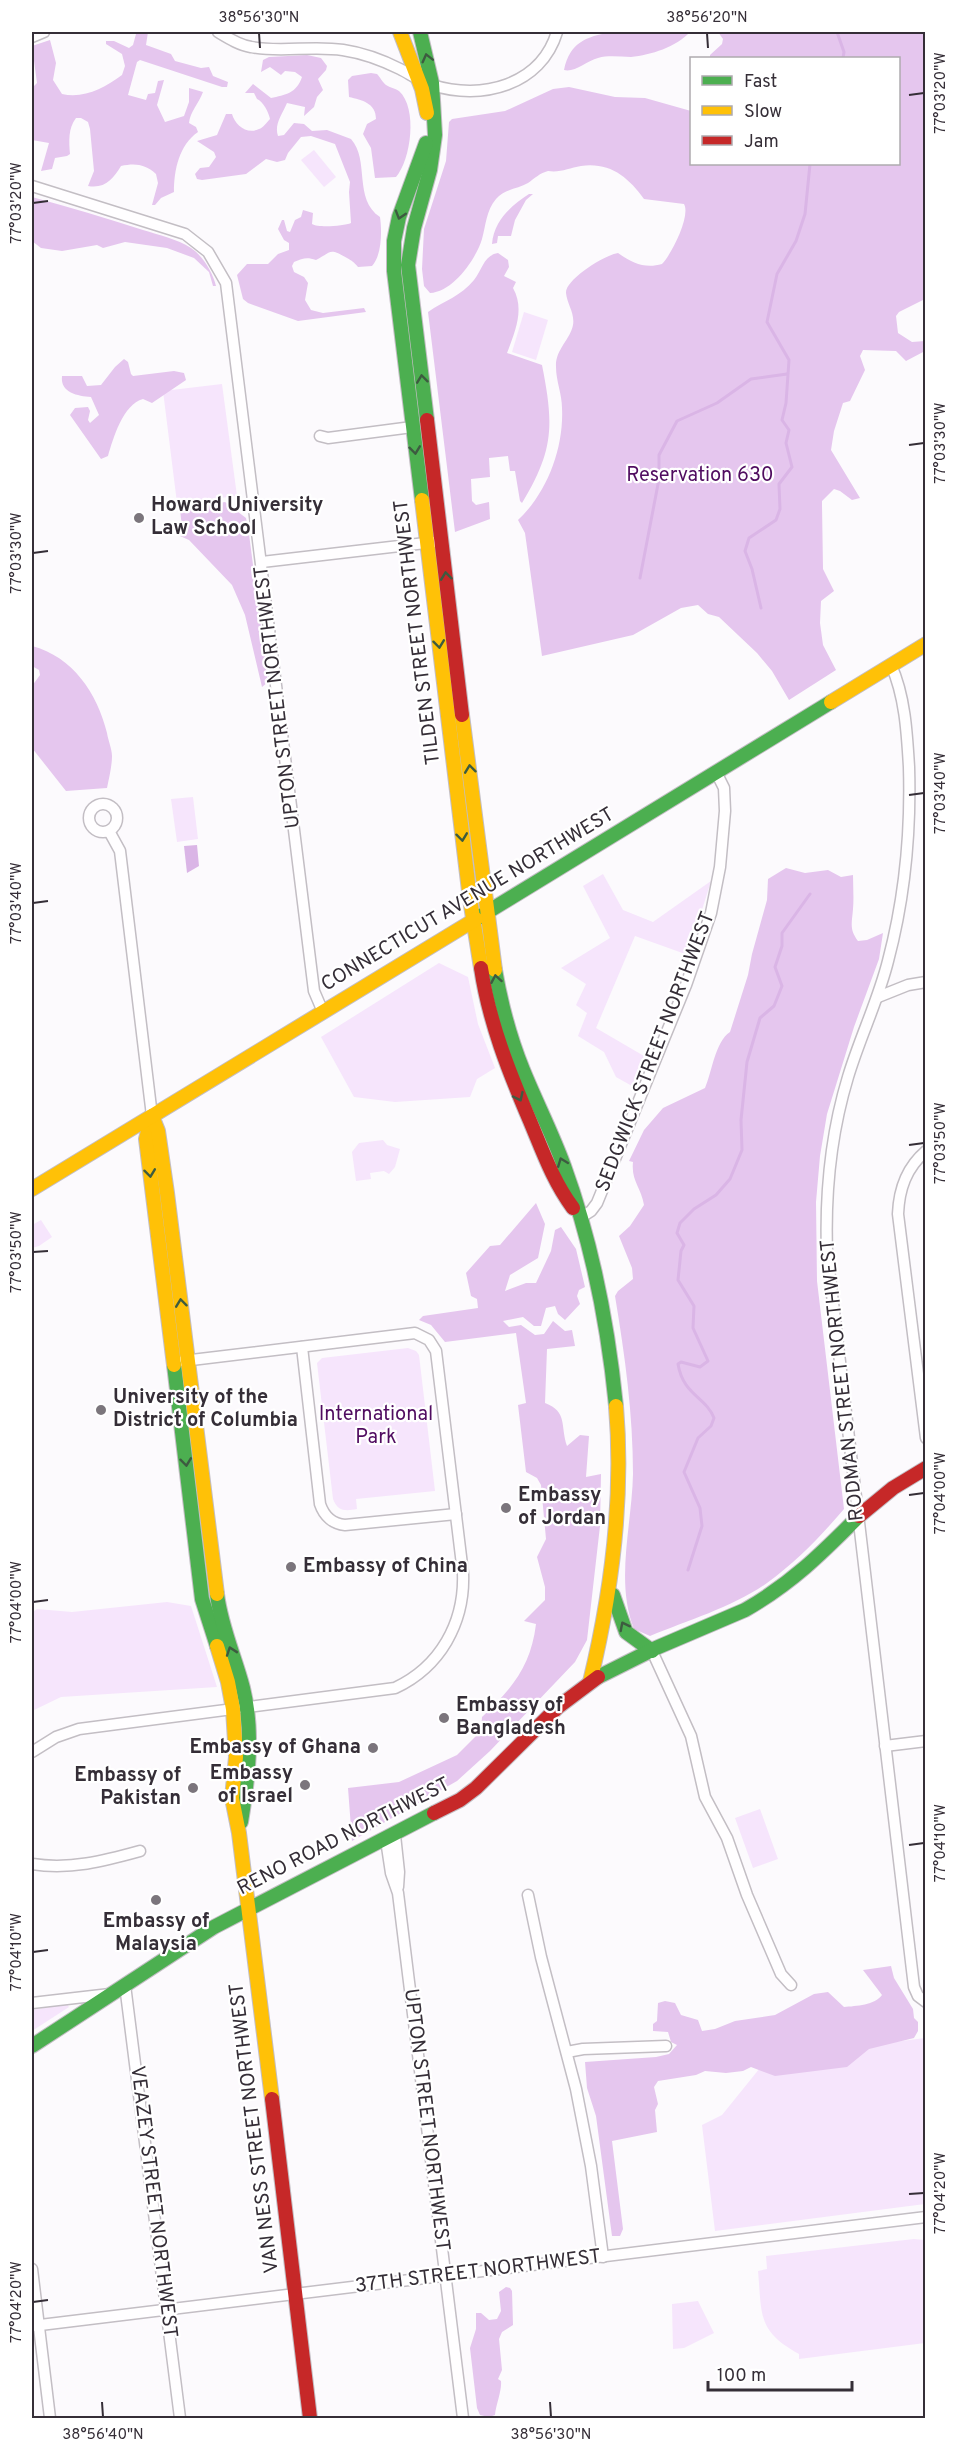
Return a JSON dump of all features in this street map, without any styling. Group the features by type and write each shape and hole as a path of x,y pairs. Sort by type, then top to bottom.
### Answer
{"main road":[{"name":"TILDEN STREET NORTHWEST","path":"400,32 426,101 428,128 408,265 487,911 510,1057"},
{"name":"TILDEN STREET NORTHWEST","path":"420,32 433,85 436,123 433,153 399,217 393,255 473,920 484,989 510,1057 561,1159 580,1218 602,1296 617,1402 619,1491 611,1590 605,1629 590,1682"},
{"name":"CONNECTICUT AVENUE NORTHWEST","path":"32,1190 926,644"},
{"name":"VAN NESS STREET NORTHWEST","path":"152,1116 146,1139 218,1602 225,1635 245,1692 240,1708 247,1768 239,1833 310,2418"},
{"name":"RENO ROAD NORTHWEST","path":"32,2046 197,1937 469,1794 551,1713 590,1682 652,1651 746,1610 773,1593 809,1566 885,1492 926,1468"},
{"path":"611,1590 626,1632 652,1651"}],"street":[{"path":"32,37 44,32"},
{"path":"218,32 253,47 317,47 351,52 381,60 433,85 474,91 497,89 515,82 539,64 551,47 557,32"},
{"name":"UPTON STREET NORTHWEST","path":"32,186 175,230 197,242 217,266 226,283 314,991 322,1012"},
{"path":"320,436 328,438 412,427"},
{"path":"261,562 442,541"},
{"name":"RODMAN STREET NORTHWEST","path":"891,665 900,687 906,732 909,826 899,915 878,997 853,1062 840,1107 831,1160 827,1252 914,1987 922,1999"},
{"name":"SEDGWICK STREET NORTHWEST","path":"580,1218 591,1211 597,1203 704,935 718,882 725,816 724,788 716,772"},
{"name":"VAN NESS STREET NORTHWEST","path":"109,831 120,851 152,1116"},
{"path":"878,997 908,985 926,982"},
{"path":"926,1151 911,1166 898,1204 926,1438"},
{"path":"32,1752 56,1737 79,1729 388,1690 408,1682 425,1669 449,1637 462,1602 463,1573 436,1351 432,1343 416,1333 181,1362"},
{"path":"913,1338 926,1336"},
{"path":"302,1347 320,1504 324,1513 333,1522 345,1525 456,1514"},
{"path":"652,1651 691,1736 705,1797 727,1838 745,1889 781,1974 791,1985"},
{"path":"885,1746 926,1741"},
{"name":"UPTON STREET NORTHWEST","path":"390,1837 399,1872 398,1893 463,2418"},
{"path":"32,1864 54,1867 81,1865 140,1851"},
{"path":"528,1895 541,1957 567,2052 590,2158 603,2257"},
{"name":"VEAZEY STREET NORTHWEST","path":"125,1985 180,2418"},
{"path":"32,2003 113,1993"},
{"path":"567,2052 584,2049 666,2046"},
{"name":"37TH STREET NORTHWEST","path":"35,2326 926,2217"},
{"path":"32,2268 35,2326 50,2418"}],"green space":[{"path":"148,32 146,45 171,54 175,61 201,68 209,67 213,76 228,82 227,87 222,87 140,60 137,62 128,95 146,100 148,94 155,93 158,81 164,80 157,105 165,122 184,116 189,102 189,88 203,92 189,123 196,127 198,132 182,151 175,175 174,192 161,198 155,205 152,205 158,183 156,174 144,166 121,166 108,182 94,187 88,186 94,171 90,129 88,122 81,118 76,118 70,131 70,154 55,158 52,169 41,171 49,143 32,140 32,88 37,83 32,46 50,40 56,63 53,80 62,94 86,94 122,75 125,66 122,54 106,44 106,41 114,41 129,48 133,45 136,34"},
{"path":"611,32 690,32 678,42 655,52 631,57 602,57 572,70 564,70 570,53 580,42"},
{"name":"Reservation 630","path":"718,32 925,32 925,299 899,312 896,316 898,333 912,342 925,341 925,351 906,361 896,351 863,350 860,356 865,370 850,401 843,403 831,450 860,498 852,500 834,489 822,501 823,569 834,591 821,601 820,623 823,645 836,670 789,700 772,671 757,653 719,617 708,614 698,605 681,608 633,635 542,656 525,533 518,520 537,497 557,454 562,408 556,361 573,325 567,288 586,269 618,253 639,264 650,266 662,264 675,244 682,226 685,217 684,204 644,199 625,178 601,166 591,165 548,171 524,185 503,193 496,199 488,213 475,256 455,281 439,291 430,293 424,286 422,269 424,229 446,161 449,122 452,119 505,111 553,89 569,87 615,97 645,98 690,111 690,165 900,165 900,57 710,57 722,44 723,39"},
{"path":"307,55 321,58 327,66 318,79 323,90 317,97 314,107 304,116 305,107 287,103 278,123 278,136 284,135 294,123 304,124 312,131 327,130 351,139 360,158 367,200 380,217 381,236 378,256 372,266 358,267 334,252 316,260 305,258 294,262 292,266 294,272 304,277 308,283 305,300 311,310 323,313 364,308 366,312 298,321 248,303 243,299 237,275 247,264 268,264 278,254 289,250 289,243 284,240 278,229 284,220 287,231 290,232 295,220 301,217 303,210 313,213 312,224 315,225 331,226 351,223 350,182 335,144 311,136 301,137 285,160 277,162 266,159 246,174 202,180 197,179 195,174 200,168 209,167 216,157 214,152 197,141 217,135 226,114 232,114 239,125 250,131 260,128 270,119 265,107 254,93 245,93 253,84 271,98 294,90 300,82 302,77 295,72 285,71 281,75 270,67 261,72 263,60 269,57"},
{"path":"377,74 386,85 399,91 409,109 409,147 396,177 375,178 371,148 363,134 367,124 376,119 374,109 359,99 349,97 348,80 352,76"},
{"path":"314,150 336,177 324,187 301,160"},
{"path":"529,194 533,194 526,200 515,220 511,236 498,236 497,243 492,244 493,235 504,214"},
{"path":"32,197 186,245 203,260 213,276 216,286 213,286 209,272 194,258 167,248 125,242 103,248 97,245 62,251 41,248 32,241"},
{"path":"498,253 508,260 509,267 504,276 516,282 513,288 518,304 518,320 507,353 542,365 549,421 546,452 533,484 522,503 515,471 510,471 508,456 489,458 490,477 471,479 472,501 476,505 489,502 490,519 455,532 428,312 464,290 474,280 486,260"},
{"path":"524,312 548,320 536,360 512,352"},
{"path":"124,359 128,362 133,376 174,371 184,373 186,380 152,403 143,399 136,402 124,415 108,456 101,459 70,415 75,408 88,407 90,423 99,415 91,397 67,390 62,382 62,376 82,376 87,386 101,385"},
{"path":"222,384 237,496 177,503 163,391"},
{"path":"225,502 246,518 268,682 262,687 245,615 232,585 189,540 180,536 182,527 180,510"},
{"path":"32,646 47,651 71,668 90,691 97,704 112,753 107,788 66,791 32,748 32,686 40,675 39,670 32,666"},
{"path":"193,797 198,839 177,842 171,799"},
{"path":"786,868 805,873 828,870 841,877 853,875 852,926 855,937 858,941 867,940 883,933 879,959 854,1027 827,1114 816,1202 817,1281 844,1509 808,1548 754,1592 650,1636 634,1629 628,1611 625,1572 633,1452 628,1385 615,1296 633,1279 632,1268 619,1236 630,1226 644,1205 633,1174 633,1162 629,1161 644,1130 663,1108 705,1088 717,1050 730,1032 748,975 767,900 768,879"},
{"path":"603,874 623,910 653,922 711,881 688,955 635,936 596,1028 644,1056 632,1086 616,1077 604,1052 578,1036 587,1013 576,1005 586,984 561,968 610,938 583,886"},
{"path":"439,963 468,977 478,1024 495,1068 477,1079 470,1097 395,1102 354,1097 321,1037"},
{"path":"383,1140 387,1145 400,1149 395,1167 389,1174 384,1171 370,1173 371,1179 356,1181 352,1152 359,1143"},
{"path":"536,1203 545,1224 538,1258 510,1275 505,1291 526,1283 536,1283 551,1251 555,1230 561,1227 576,1249 585,1287 579,1290 577,1296 580,1304 565,1320 558,1314 555,1306 546,1308 541,1326 534,1326 523,1317 503,1321 509,1327 521,1325 535,1335 544,1334 553,1321 565,1331 572,1330 575,1346 547,1349 545,1403 560,1415 567,1446 580,1435 589,1436 586,1477 601,1474 600,1526 587,1640 575,1662 490,1751 457,1781 352,1841 348,1788 399,1782 457,1755 481,1731 482,1717 511,1686 525,1664 536,1624 524,1621 545,1600 545,1587 537,1557 546,1539 541,1485 537,1478 526,1472 518,1405 526,1403 516,1333 445,1342 431,1325 419,1320 423,1316 478,1308 477,1299 471,1296 466,1273 490,1246 500,1245"},
{"path":"41,1220 52,1237 32,1248 32,1225"},
{"name":"International Park","path":"408,1348 419,1355 435,1491 356,1499 357,1509 343,1510 333,1499 317,1363 322,1358"},
{"path":"167,1602 191,1606 217,1687 61,1697 32,1711 32,1613 37,1609 72,1612"},
{"path":"760,1809 778,1859 753,1868 735,1818"},
{"path":"891,1966 894,1978 913,2009 914,2018 918,2022 918,2031 914,2038 869,2049 847,2067 775,2076 751,2067 743,2071 726,2073 705,2071 696,2075 658,2081 654,2087 658,2104 655,2110 657,2132 612,2141 623,2229 620,2236 612,2236 596,2116 587,2088 585,2062 669,2054 677,2045 671,2042 668,2032 653,2031 653,2024 657,2021 658,2003 665,2001 675,2003 681,2015 698,2020 702,2031 715,2029 735,2021 775,2015 814,1994 828,1992 844,2007 870,2003 882,1995 863,1970"},
{"path":"67,2004 69,2007 32,2031 32,2010"},
{"path":"925,2038 925,2204 715,2231 702,2125 722,2115 768,2058"},
{"path":"914,2239 925,2240 925,2343 799,2359 799,2354 775,2338 769,2329 762,2311 758,2271 767,2269 766,2256"},
{"path":"506,2287 512,2291 513,2325 502,2332 499,2339 502,2370 498,2379 501,2381 501,2389 495,2415 489,2417 480,2415 477,2408 470,2348 476,2329 476,2313 481,2313 489,2320 497,2319 501,2311 499,2292"},
{"path":"698,2301 714,2333 684,2348 673,2349 672,2304"}],"shaded area":[{"path":"197,845 199,866 187,873 184,846"}],"waterway":[{"path":"837,32 844,52 843,57"},
{"path":"761,608 752,569 745,551 749,538 776,520 780,509 779,484 792,467 786,443 789,430 782,420 786,403 789,360 767,322 777,274 796,241 805,214 810,165"},
{"path":"640,578 659,479 659,455 677,421 717,403 751,379 787,374"},
{"path":"688,1570 702,1526 700,1508 684,1472 698,1438 711,1426 714,1418 706,1405 689,1389 678,1364 681,1362 700,1367 708,1361 693,1328 694,1306 678,1280 681,1251 684,1245 677,1233 680,1223 694,1209 716,1195 730,1179 742,1150 741,1120 747,1062 760,1018 774,1006 782,986 775,967 782,946 782,933 810,894"}],"traffic: fast":[{"path":"420,32 432,83 435,135 430,170 414,228 408,265 427,420"},
{"path":"422,500 394,271 394,241 399,217 426,143"},
{"path":"476,919 831,702"},
{"path":"495,970 514,1046 559,1154 583,1225 598,1284 616,1406"},
{"path":"174,1365 202,1599 217,1646"},
{"path":"598,1677 656,1648 745,1610 762,1600 805,1567 859,1516"},
{"path":"217,1594 225,1630 243,1688 248,1721 248,1772 241,1822"},
{"path":"613,1595 626,1632 652,1651"},
{"path":"32,2046 214,1927 434,1813"}],"traffic: slow":[{"path":"400,32 422,89 427,113"},
{"path":"422,500 470,899 481,968"},
{"path":"831,702 926,644"},
{"path":"462,715 495,970"},
{"path":"32,1189 476,919"},
{"path":"152,1116 146,1139 174,1365"},
{"path":"152,1116 158,1131 167,1193 217,1594"},
{"path":"590,1682 604,1614 614,1545 618,1476 616,1406"},
{"path":"217,1646 228,1682 233,1709 236,1757 232,1798 239,1833 272,2099"}],"traffic: jam":[{"path":"427,420 462,715"},
{"path":"481,968 494,1027 507,1065 549,1166 573,1208"},
{"path":"859,1516 893,1488 926,1468"},
{"path":"434,1813 460,1800 476,1788 558,1707 598,1677"},
{"path":"272,2099 310,2418"}],"place":[{"name":"Howard University Law School","path":"139,518"},
{"name":"University of the District of Columbia","path":"101,1410"},
{"name":"Embassy of Jordan","path":"506,1508"},
{"name":"Embassy of China","path":"291,1567"},
{"name":"Embassy of Bangladesh","path":"444,1718"},
{"name":"Embassy of Ghana","path":"373,1748"},
{"name":"Embassy of Israel","path":"305,1785"},
{"name":"Embassy of Pakistan","path":"193,1788"},
{"name":"Embassy of Malaysia","path":"156,1900"}]}
